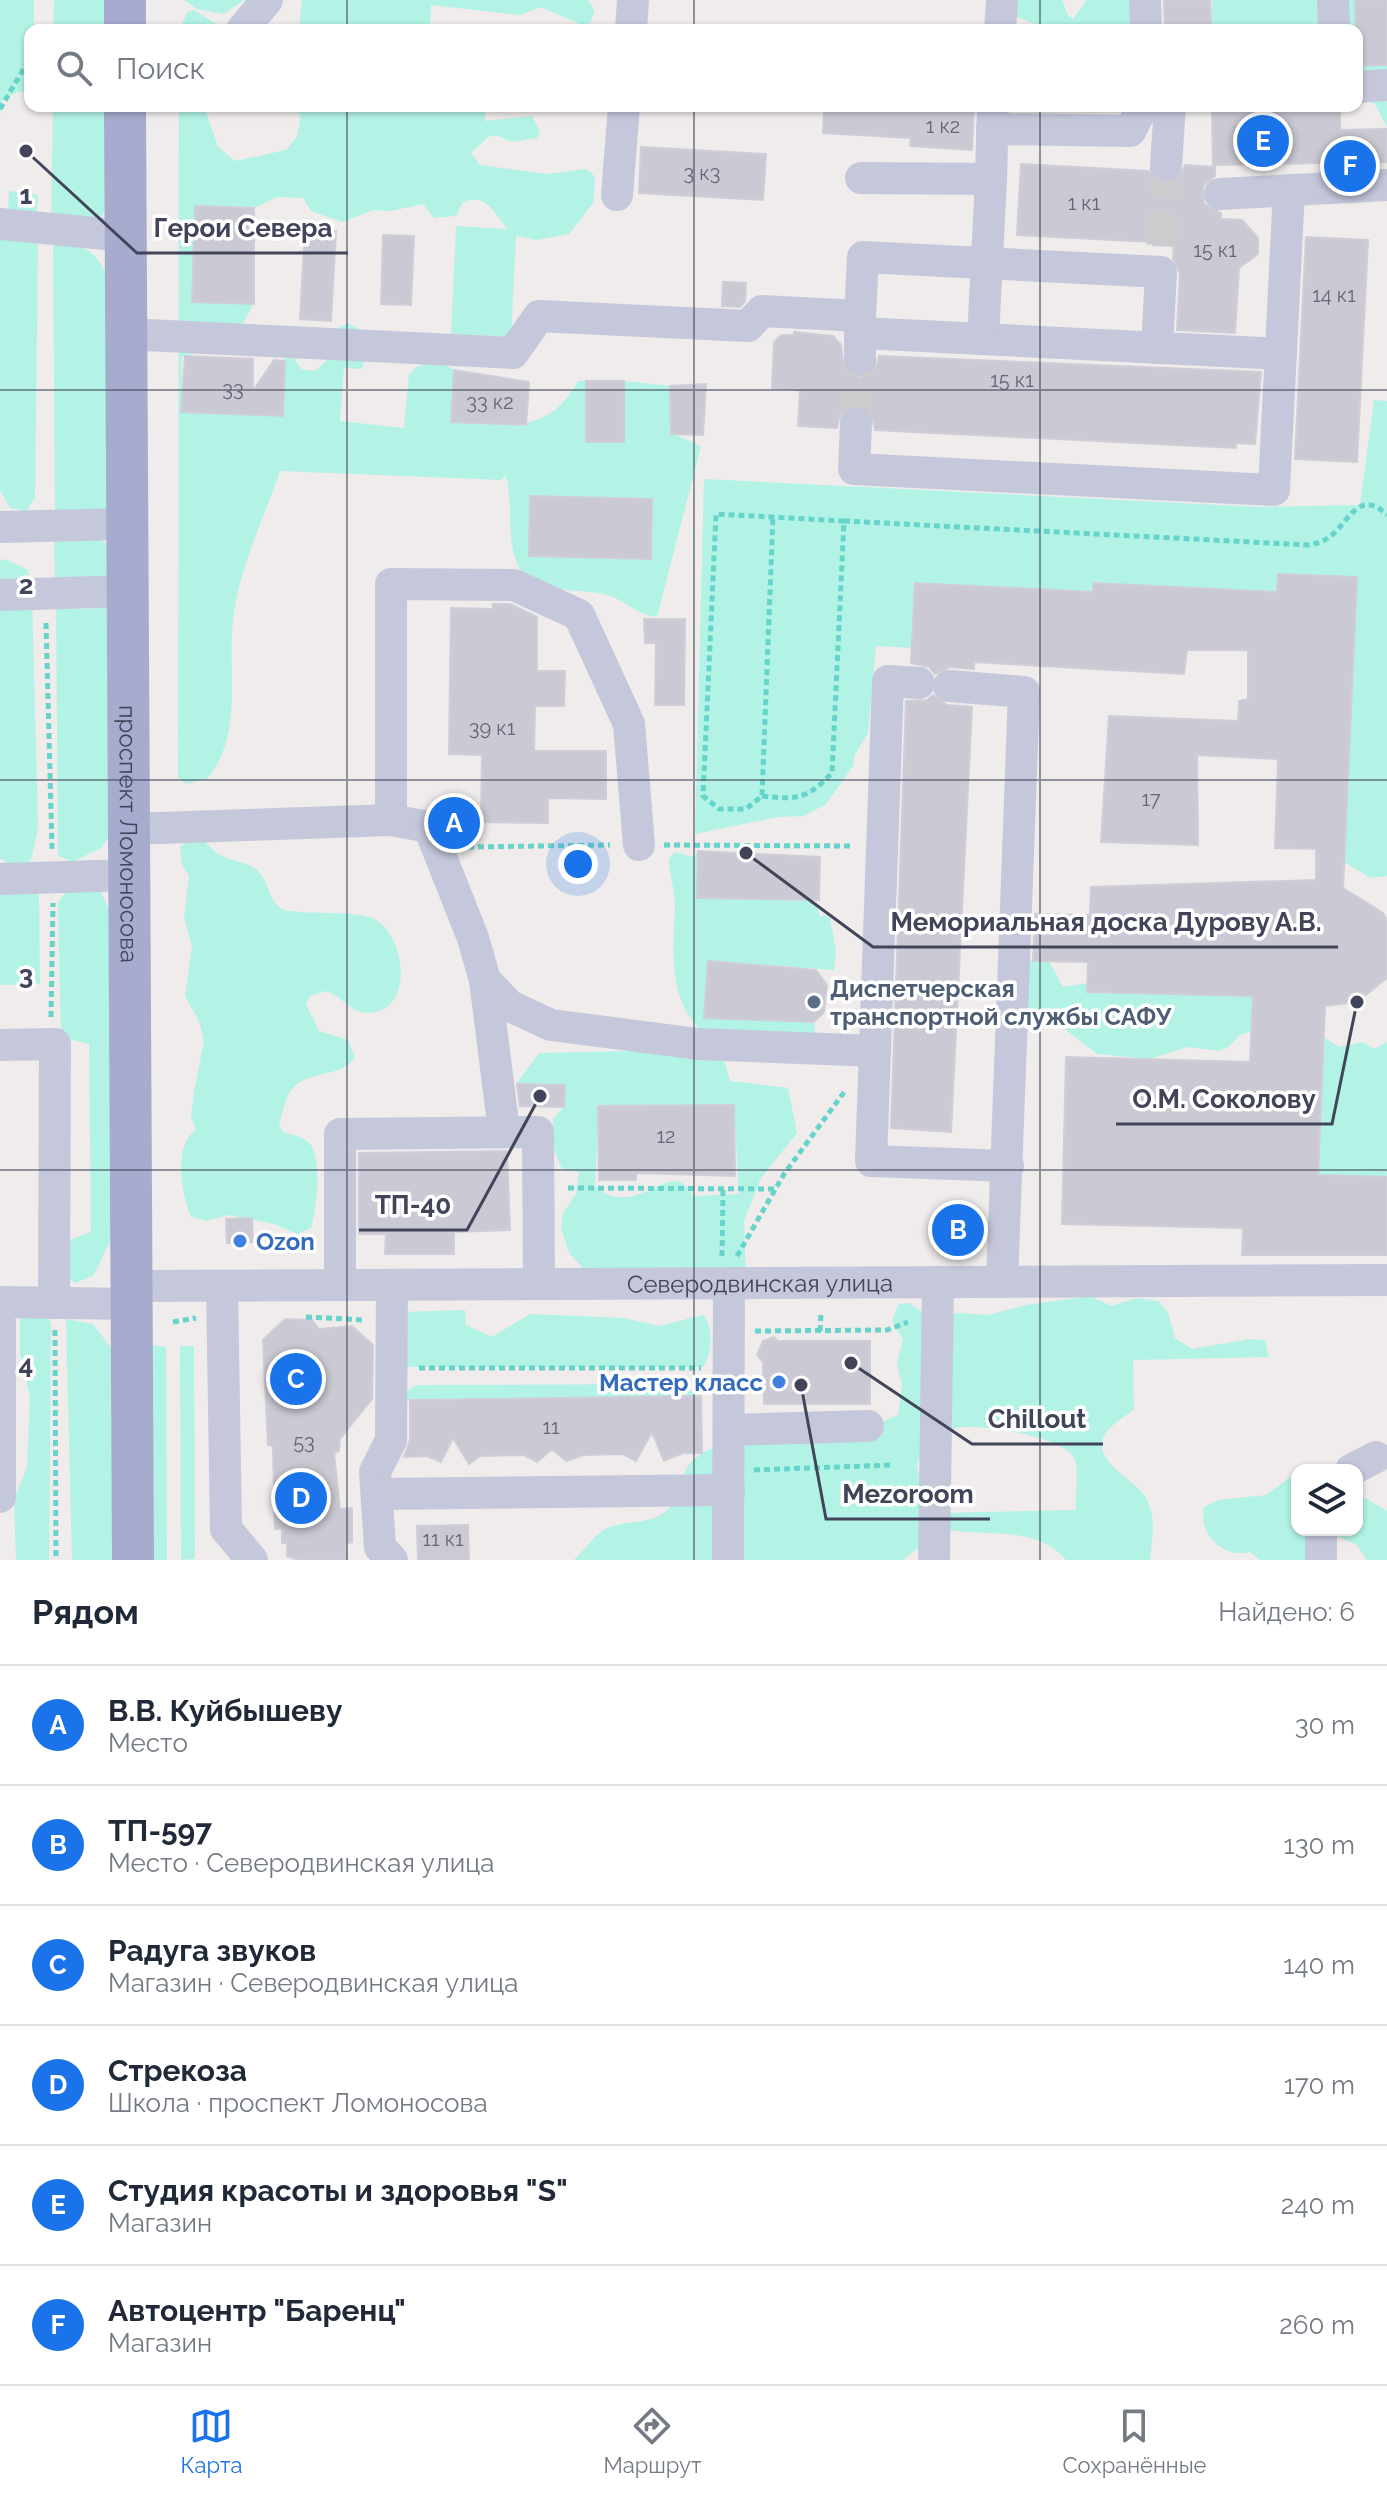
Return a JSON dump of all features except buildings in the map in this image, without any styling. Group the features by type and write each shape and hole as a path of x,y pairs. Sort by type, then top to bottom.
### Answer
{"main road":[{"path":"125,0 125,24"},
{"name":"проспект Ломоносова","path":"125,112 133,1560"}],"street":[{"path":"247,24 267,0"},
{"path":"631,24 633,0"},
{"path":"1000,24 1002,0"},
{"path":"1145,0 1146,24"},
{"path":"1333,0 1334,24"},
{"path":"1363,87 1387,85"},
{"path":"617,195 624,112"},
{"path":"983,339 992,118 1130,131 1140,112"},
{"path":"1166,165 1170,112"},
{"path":"861,178 991,179"},
{"path":"1220,194 1387,185"},
{"path":"856,424 854,469 1274,490 1289,190"},
{"path":"0,224 126,236"},
{"path":"860,336 863,257 987,263 1162,259 1157,348"},
{"path":"126,334 513,353 539,316 748,326 762,311 860,336 1281,354"},
{"path":"0,527 127,524"},
{"path":"391,820 391,584 514,585 579,615 629,724 639,845"},
{"path":"0,595 128,591"},
{"path":"1002,1282 1008,1166 1024,692 888,681 879,846 871,1161 1008,1166"},
{"path":"129,829 391,820 429,827 473,938 485,980 504,1131"},
{"path":"0,879 130,875"},
{"path":"485,980 510,1006 551,1025 698,1044 875,1051"},
{"path":"0,1045 55,1044 54,1303"},
{"path":"340,1285 340,1134 504,1131 538,1132 539,1284"},
{"name":"Северодвинская улица","path":"0,1302 54,1303 132,1295 222,1300 340,1285 725,1283 938,1296 1002,1282 1387,1280"},
{"path":"725,1283 730,1330 728,1560"},
{"path":"392,1285 391,1440 375,1472 380,1547 392,1560"},
{"path":"934,1560 938,1296"},
{"path":"222,1300 226,1529 252,1560"},
{"path":"0,1323 0,1497"},
{"path":"729,1430 868,1426"},
{"path":"377,1494 729,1481"},
{"path":"1321,1536 1321,1560"}],"path":[{"path":"0,109 24,68"},
{"path":"844,521 832,773 816,789 794,800 762,796 746,809 719,809 703,796 716,514 1309,545 1334,534 1350,511 1366,505 1381,509 1387,515"},
{"path":"762,796 773,516"},
{"path":"35,1045 51,1030 53,877 45,593"},
{"path":"437,848 879,846"},
{"path":"725,1283 775,1189 875,1051"},
{"path":"539,1188 775,1189"},
{"path":"723,1189 725,1283"},
{"path":"730,1330 887,1330 938,1296"},
{"path":"173,1322 222,1300"},
{"path":"54,1303 56,1560"},
{"path":"295,1317 367,1320 390,1368 730,1368"},
{"path":"729,1481 893,1465"}],"green space":[{"path":"0,0 34,0 34,24 24,24 24,94 22,91 3,98 0,115"},
{"path":"54,0 105,0 105,24 53,24"},
{"path":"184,0 244,0 224,14 197,9"},
{"path":"302,0 588,0 595,11 590,23 580,24 541,7 520,15 431,5 430,24 300,24"},
{"path":"1006,0 1062,0 1067,14 1073,19 1087,0 1139,0 1138,24 1035,24 1009,14"},
{"path":"1212,0 1355,0 1355,24 1211,24"},
{"path":"194,10 216,24 182,24 187,13"},
{"path":"1387,65 1387,127 1375,104 1363,99 1363,66"},
{"path":"53,112 106,112 107,207 98,222 51,222"},
{"path":"179,112 206,112 218,147 235,161 286,150 297,137 301,115 296,112 485,112 485,121 532,116 540,131 537,138 512,142 496,135 488,137 471,153 480,165 547,174 585,169 592,173 595,180 593,203 569,234 537,240 516,236 511,337 451,334 456,226 508,229 484,202 463,202 456,216 434,218 423,204 391,211 373,210 342,222 311,211 303,198 277,197 254,208 195,207 192,302 253,304 240,326 225,340 182,357 181,412 282,416 285,345 301,369 315,371 326,361 334,330 348,323 360,330 369,351 362,369 344,368 340,421 404,428 409,374 416,367 438,360 454,370 451,421 508,424 539,419 566,399 578,381 586,381 624,442 624,381 670,386 671,433 701,446 657,617 603,594 548,587 532,580 521,570 512,541 506,476 501,480 280,471 249,555 235,606 231,718 227,740 207,779 186,784 178,777"},
{"path":"9,191 38,195 36,219 8,212"},
{"path":"0,232 38,244 35,498 26,511 10,508 0,490"},
{"path":"53,244 87,250 108,277 106,512 55,516"},
{"path":"1374,400 1387,401 1387,876 1371,878 1344,862 1356,577 1278,574 1277,592 1094,583 1093,592 915,583 913,648 876,646 868,733 854,756 853,766 826,804 804,816 778,817 695,834 704,479 1260,507 1360,505"},
{"path":"54,538 97,539 107,544 107,575 102,579 55,583"},
{"path":"6,559 28,570 32,596 38,828 31,860 15,865 0,858 0,561"},
{"path":"106,608 109,612 108,838 101,848 72,862 58,855 56,609"},
{"path":"198,838 222,856 256,869 274,902 282,909 372,918 384,926 398,954 401,970 399,986 394,1000 383,1009 362,1012 326,991 310,996 306,1004 319,1031 348,1040 355,1057 342,1068 314,1076 297,1085 285,1103 279,1123 282,1132 308,1142 316,1162 316,1199 311,1228 297,1234 274,1224 229,1215 206,1221 191,1217 185,1196 181,1159 189,1137 196,1130 191,1117 204,1041 199,1021 185,996 192,946 184,917 189,876 182,864 180,846"},
{"path":"698,851 697,898 810,901 817,907 820,917 825,915 830,918 836,951 834,970 709,961 705,1018 814,1022 816,1040 701,1030 690,1018 675,973 675,903 669,859 675,852 693,857"},
{"path":"0,887 29,888 39,895 40,984 0,985"},
{"path":"99,887 110,912 113,1235 94,1275 76,1283 67,1278 66,1241 91,1232 89,1044 61,1037 58,902 67,890"},
{"path":"1025,961 1049,961 1063,987 1087,983 1088,992 1273,996 1252,1031 1240,1035 1219,1051 1187,1047 1150,1059 1097,1054 1061,1026 1023,1018"},
{"path":"1322,1036 1339,1047 1362,1042 1374,1049 1387,1042 1387,1177 1318,1175"},
{"path":"673,1050 724,1060 730,1081 788,1088 797,1133 761,1178 744,1221 746,1277 584,1269 569,1253 561,1228 563,1213 576,1194 579,1172 562,1169 553,1147 553,1118 564,1107 564,1085 516,1084 539,1053","holes":["734,1105 739,1194 693,1196 684,1185 675,1181 627,1197 612,1196 595,1187 599,1106"]},
{"path":"1090,1296 1111,1306 1137,1298 1158,1301 1168,1312 1175,1338 1192,1349 1250,1339 1265,1340 1269,1357 1133,1360 1134,1409 1107,1431 1102,1444 1103,1453 1109,1461 1146,1498 1153,1529 1150,1560 1066,1560 1054,1549 1027,1537 950,1530 939,1513 1076,1510 1076,1465 1068,1452 1056,1444 1021,1433 966,1427 946,1431 923,1445 917,1465 922,1493 920,1546 903,1560 574,1560 605,1529 652,1519 665,1512 678,1494 691,1462 717,1446 872,1426 898,1415 902,1385 897,1363 903,1340 892,1320 899,1304 909,1303 930,1317 959,1313 988,1315 1026,1305"},
{"path":"465,1310 466,1325 492,1337 530,1314 624,1318 659,1326 703,1315 709,1327 710,1348 703,1367 402,1367 400,1312"},
{"path":"20,1316 49,1318 51,1326 49,1560 16,1560 14,1500 27,1467 30,1397 20,1352"},
{"path":"66,1319 93,1324 114,1352 113,1560 72,1560"},
{"path":"152,1345 166,1347 167,1560 154,1560"},
{"path":"180,1346 194,1346 195,1559 181,1560"},
{"path":"679,1384 701,1396 401,1400 405,1392 416,1385"},
{"path":"1291,1476 1291,1536 1307,1536 1305,1560 1260,1560 1250,1552 1231,1552 1222,1548 1209,1535 1203,1517 1204,1507 1218,1500 1266,1495"},
{"path":"1365,1498 1387,1511 1387,1560 1367,1560 1357,1545 1337,1536 1363,1536"}],"tunnel":[{"path":"1162,245 1166,165"},
{"path":"856,424 860,359"}],"place":[{"name":"Студия красоты и здоровья \"S\"","path":"1263,141"},
{"name":"Герои Севера","path":"26,151"},
{"name":"Автоцентр \"Баренц\"","path":"1350,166"},
{"name":"В.В. Куйбышеву","path":"454,823"},
{"name":"Мемориальная доска Дурову А.В.","path":"746,853"},
{"name":"Диспетчерская транспортной службы САФУ","path":"814,1002"},
{"name":"О.М. Соколову","path":"1357,1002"},
{"name":"ТП-40","path":"540,1096"},
{"name":"ТП-597","path":"958,1230"},
{"name":"Ozon","path":"240,1241"},
{"name":"Chillout","path":"851,1363"},
{"name":"Радуга звуков","path":"296,1379"},
{"name":"Мастер класс","path":"779,1382"},
{"name":"Mezoroom","path":"801,1385"},
{"name":"Стрекоза","path":"301,1498"}]}
